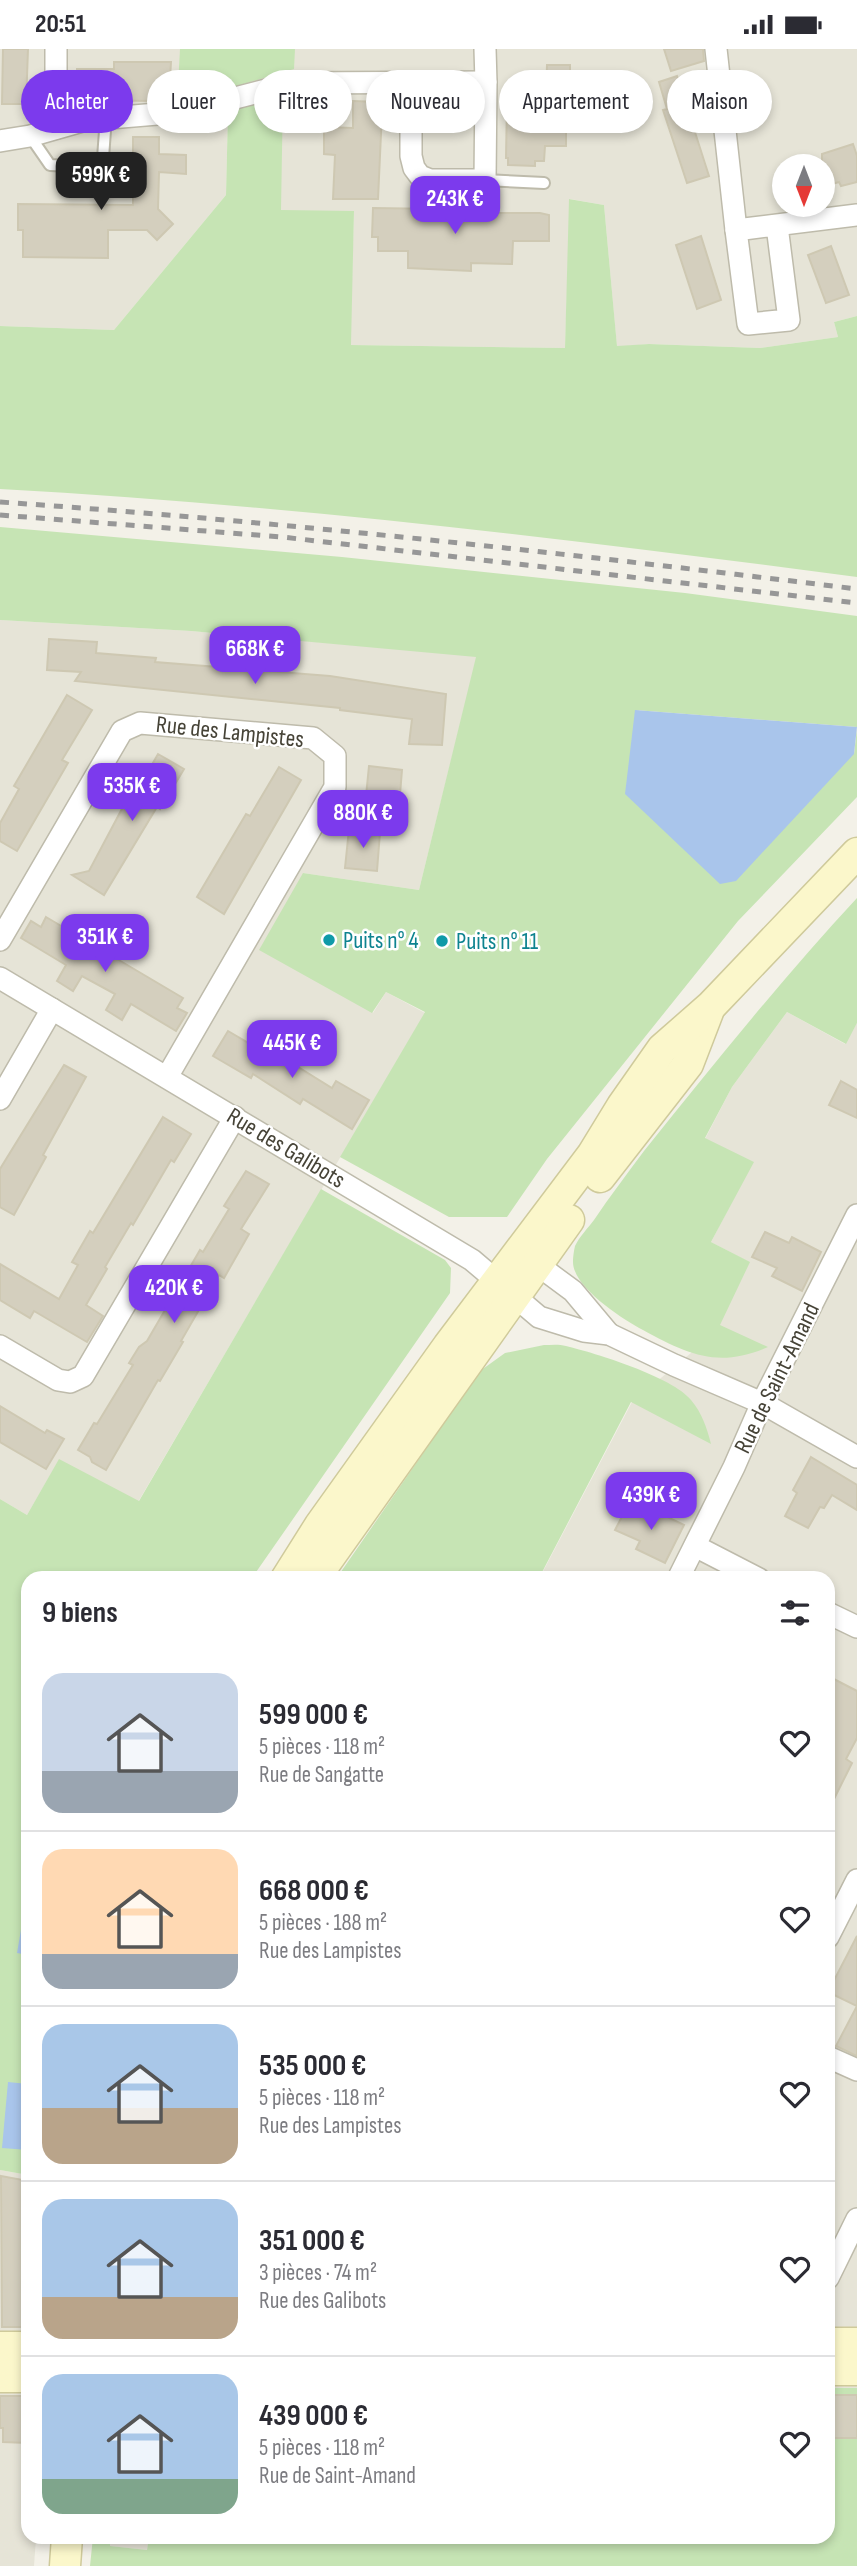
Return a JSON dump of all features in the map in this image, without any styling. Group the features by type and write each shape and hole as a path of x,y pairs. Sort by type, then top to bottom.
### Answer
{"main road":[{"path":"291,1571 328,1514 528,1258 622,1106 662,1049 711,1006 857,853"},
{"path":"319,1571 504,1289"},
{"path":"835,2343 857,2343"},
{"path":"0,2347 21,2347"},
{"path":"835,2370 857,2369"},
{"path":"0,2377 21,2377"},
{"path":"65,2566 67,2544"}],"street":[{"path":"56,49 56,70"},
{"path":"411,133 411,156 414,168 420,176 430,180 485,180 485,49"},
{"path":"716,49 748,324 789,320 777,226"},
{"path":"133,115 181,112 293,83 366,84"},
{"path":"0,141 40,133"},
{"path":"736,230 857,215"},
{"name":"Rue des Lampistes","path":"0,940 122,731 140,723 313,738 335,756 335,787 167,1077"},
{"name":"Rue des Galibots","path":"0,978 472,1260 540,1317 584,1331 609,1334"},
{"path":"0,1099 52,1009"},
{"path":"0,1346 58,1380 70,1382 83,1375 235,1117"},
{"name":"Rue de Saint-Amand","path":"682,1571 734,1468 762,1402 857,1215"},
{"path":"528,1258 573,1291 609,1334 762,1402 857,1457"},
{"path":"695,1546 743,1571"},
{"path":"835,1617 857,1627"},
{"path":"835,1923 857,1880"},
{"path":"835,2060 857,2070"},
{"path":"835,2264 857,2219"}],"lane":[{"path":"30,136 50,165 91,167 103,158 105,133"},
{"path":"485,180 544,183"}],"shaded area":[{"path":"0,49 857,49 857,316 834,322 838,337 760,348 649,344 617,347 604,205 570,199 565,348 350,345 354,212 280,211 282,133 352,133 352,70 254,70 254,103 240,107 240,70 147,70 147,133 227,133 226,195 114,330 0,326"},
{"path":"0,620 191,631 477,656 419,890 303,873 373,1013 386,992 425,1013 138,1502 59,1460 27,1515 0,1499"},
{"path":"787,1012 845,1044 857,1023 857,2388 835,2388 835,1571 543,1571 632,1402 691,1353 749,1262 711,1242 753,1162 705,1139 732,1087"},
{"path":"0,2170 21,2174 21,2544 36,2544 34,2566 0,2566"},
{"path":"109,2544 148,2544 147,2550"}],"green space":[{"path":"180,49 295,49 294,69 254,70 254,81 240,85 240,70 179,70"},
{"path":"254,102 254,133 282,133 281,210 354,211 351,345 565,348 569,199 604,205 617,346 649,344 760,348 838,337 834,322 857,316 857,577 643,549 322,514 0,489 0,326 114,330 226,195 227,133 240,133 240,107"},
{"path":"0,527 342,557 685,593 857,616 857,727 635,710 854,754 857,729 857,797 738,921 547,1159 507,1217 449,1217 340,1157 425,1012 386,992 372,1013 259,950 303,873 419,890 476,657 191,631 0,620"},
{"path":"857,898 857,1023 846,1044 787,1012 732,1087 705,1138 754,1162 711,1242 750,1262 720,1325 768,1347 734,1357 718,1358 689,1352 634,1325 590,1292 575,1272 575,1246 644,1151 775,991"},
{"path":"321,1189 445,1260 451,1268 450,1293 257,1571 21,1571 21,2174 0,2170 0,1499 27,1515 59,1459 139,1501"},
{"path":"544,1345 563,1345 633,1367 682,1391 695,1405 704,1421 711,1444 631,1402 543,1571 342,1571 480,1371 505,1353"},
{"path":"835,2388 857,2388 857,2566 90,2566 92,2544 147,2550 148,2544 835,2544"}],"water":[{"path":"635,710 857,727 854,754 736,881 720,884 625,794"},
{"path":"21,1930 21,1954 17,1953"},
{"path":"8,2082 21,2083 21,2149 2,2148"}],"building":[{"path":"3,49 28,49 27,70 21,70 21,104 2,104"},
{"path":"664,49 703,49 704,61 671,70"},
{"path":"114,62 171,62 171,70 147,70 147,101 133,101 133,70 77,70 114,69"},
{"path":"547,65 570,65 570,70 547,70"},
{"path":"667,79 667,109 659,82"},
{"path":"353,101 366,102 366,133 381,133 378,199 333,199 335,155 324,154 324,133 352,133"},
{"path":"506,133 566,133 566,146 545,146 544,161 535,161 535,166 508,165"},
{"path":"671,133 695,133 709,176 687,183"},
{"path":"133,137 159,137 159,154 186,155 186,174 159,172 158,209 173,224 157,240 147,230 108,230 108,258 23,257 23,230 18,230 18,204 133,205"},
{"path":"853,144 857,156 857,182 841,186 839,182 835,183 835,154 822,154"},
{"path":"373,208 437,209 437,212 445,213 540,213 549,215 549,241 513,241 512,264 471,263 471,271 408,268 408,251 378,251 378,237 372,237"},
{"path":"701,236 721,300 697,309 676,245"},
{"path":"831,246 849,295 826,303 808,255"},
{"path":"49,639 97,642 96,653 156,658 155,662 330,676 446,694 442,745 409,744 412,719 340,708 75,681 81,672 47,670"},
{"path":"67,695 92,710 62,760 68,763 17,851 0,841 0,823 19,789 14,786"},
{"path":"158,754 184,769 160,809 157,807 104,895 72,875 89,871 124,805 139,783 141,784"},
{"path":"369,766 402,770 398,819 364,816"},
{"path":"279,767 301,780 224,914 197,897 246,814 250,816"},
{"path":"349,829 380,832 377,871 345,868"},
{"path":"46,917 183,998 177,1008 187,1013 176,1031 131,1004 122,1020 106,1010 115,994 82,976 73,991 57,981 66,965 21,938 31,921 41,927"},
{"path":"228,1031 279,1061 282,1057 332,1088 336,1081 369,1100 352,1129 303,1099 300,1104 253,1074 251,1078 213,1056"},
{"path":"64,1065 86,1077 14,1215 0,1207 0,1169"},
{"path":"841,1081 857,1090 857,1118 829,1105"},
{"path":"163,1117 191,1134 174,1162 171,1160 133,1225 131,1223 86,1305 103,1316 87,1342 34,1311 30,1318 0,1300 0,1264 59,1299 78,1265 72,1262 90,1231 93,1233"},
{"path":"246,1171 269,1184 241,1229 249,1234 224,1278 219,1275 181,1341 183,1342 106,1470 78,1450 133,1365 129,1363 139,1347 147,1341 200,1250 203,1252 229,1209 224,1206"},
{"path":"765,1232 789,1243 792,1237 821,1252 802,1291 772,1276 777,1268 752,1257"},
{"path":"0,1406 45,1433 47,1430 64,1439 46,1469 0,1442"},
{"path":"811,1457 857,1485 857,1510 832,1495 824,1508 820,1507 808,1528 785,1516 797,1493 793,1490"},
{"path":"628,1505 652,1517 655,1511 684,1525 665,1563 636,1549 640,1541 615,1530"},
{"path":"835,1680 857,1691 857,1738 846,1759 852,1763 835,1797"},
{"path":"857,1936 857,2006 835,1995 835,1978"},
{"path":"857,2006 857,2056 836,2046"},
{"path":"1,2176 21,2180 21,2327 2,2327"},
{"path":"835,2395 857,2395 857,2438 835,2438"},
{"path":"0,2396 21,2396 21,2443 3,2442 3,2428 0,2428"}],"railway":[{"path":"0,502 429,540 857,589"},
{"path":"0,515 282,537 857,603"}],"place":[{"name":"Puits n° 4","path":"329,940"},
{"name":"Puits n° 11","path":"442,941"}]}
